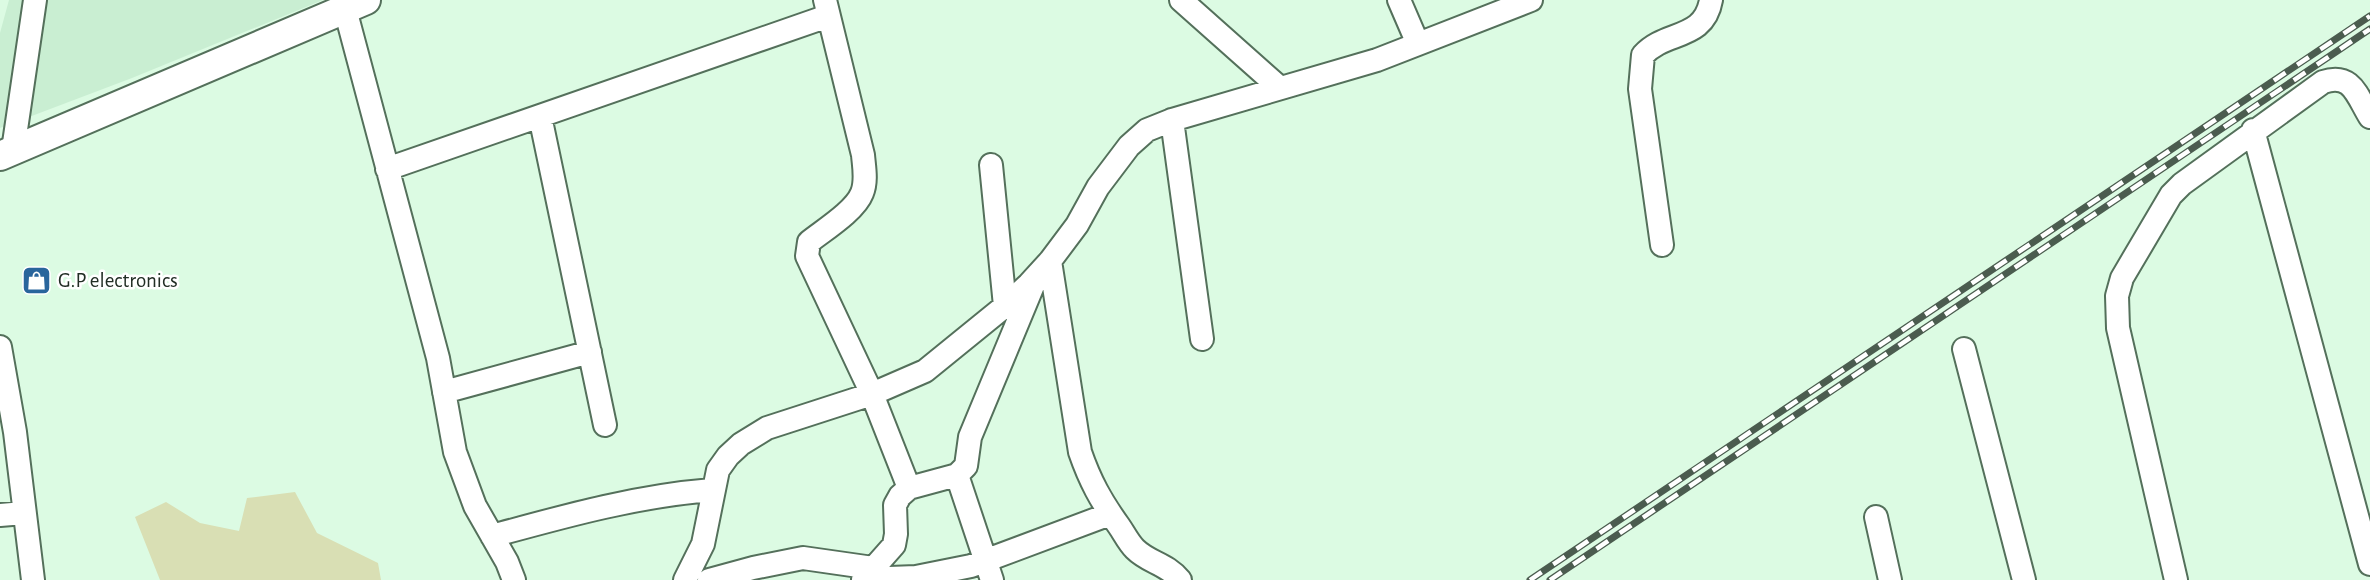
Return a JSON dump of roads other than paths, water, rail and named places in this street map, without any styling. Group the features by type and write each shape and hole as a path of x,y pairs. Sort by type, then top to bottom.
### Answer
{"main road":[{"path":"6,153 356,5"}],"street":[{"path":"6,153 35,0"},
{"path":"1180,0 1280,88"},
{"path":"1399,0 1418,44"},
{"path":"686,580 703,544 712,490 718,470 728,456 741,444 767,428 872,394 925,371 1005,306 1044,268 1077,225 1098,187 1129,146 1147,130 1172,120 1377,60 1531,0"},
{"path":"1662,245 1640,89 1643,55 1658,44 1696,27 1706,17 1711,0"},
{"path":"356,5 387,169 438,358 460,468 475,506 514,580"},
{"path":"387,169 540,116 827,8 863,155 865,178 862,194 852,207 809,242 807,256 872,394 909,488"},
{"path":"2176,580 2118,328 2116,296 2131,261 2171,195 2196,172 2253,130 2323,82 2335,78 2344,80 2350,85 2370,117"},
{"path":"540,116 606,425"},
{"path":"1172,120 1202,339"},
{"path":"2253,130 2362,502 2370,564"},
{"path":"991,165 1005,306"},
{"path":"866,576 894,545 895,505 900,496 909,488 957,475 966,466 970,437 1044,268"},
{"path":"1044,268 1080,452 1098,497 1134,548 1170,569 1180,580"},
{"path":"0,348 15,432 33,580"},
{"path":"1964,349 2024,580"},
{"path":"444,392 590,352"},
{"path":"957,475 989,571"},
{"path":"492,536 631,500 672,493 712,490"},
{"path":"0,515 24,513"},
{"path":"709,580 802,558 866,576 916,577 989,571 1110,514"},
{"path":"1876,517 1890,580"}],"railway":[{"path":"1530,580 2370,16"},
{"path":"1550,580 2370,29"}],"place":[{"name":"G.P electronics","path":"37,280"}]}
